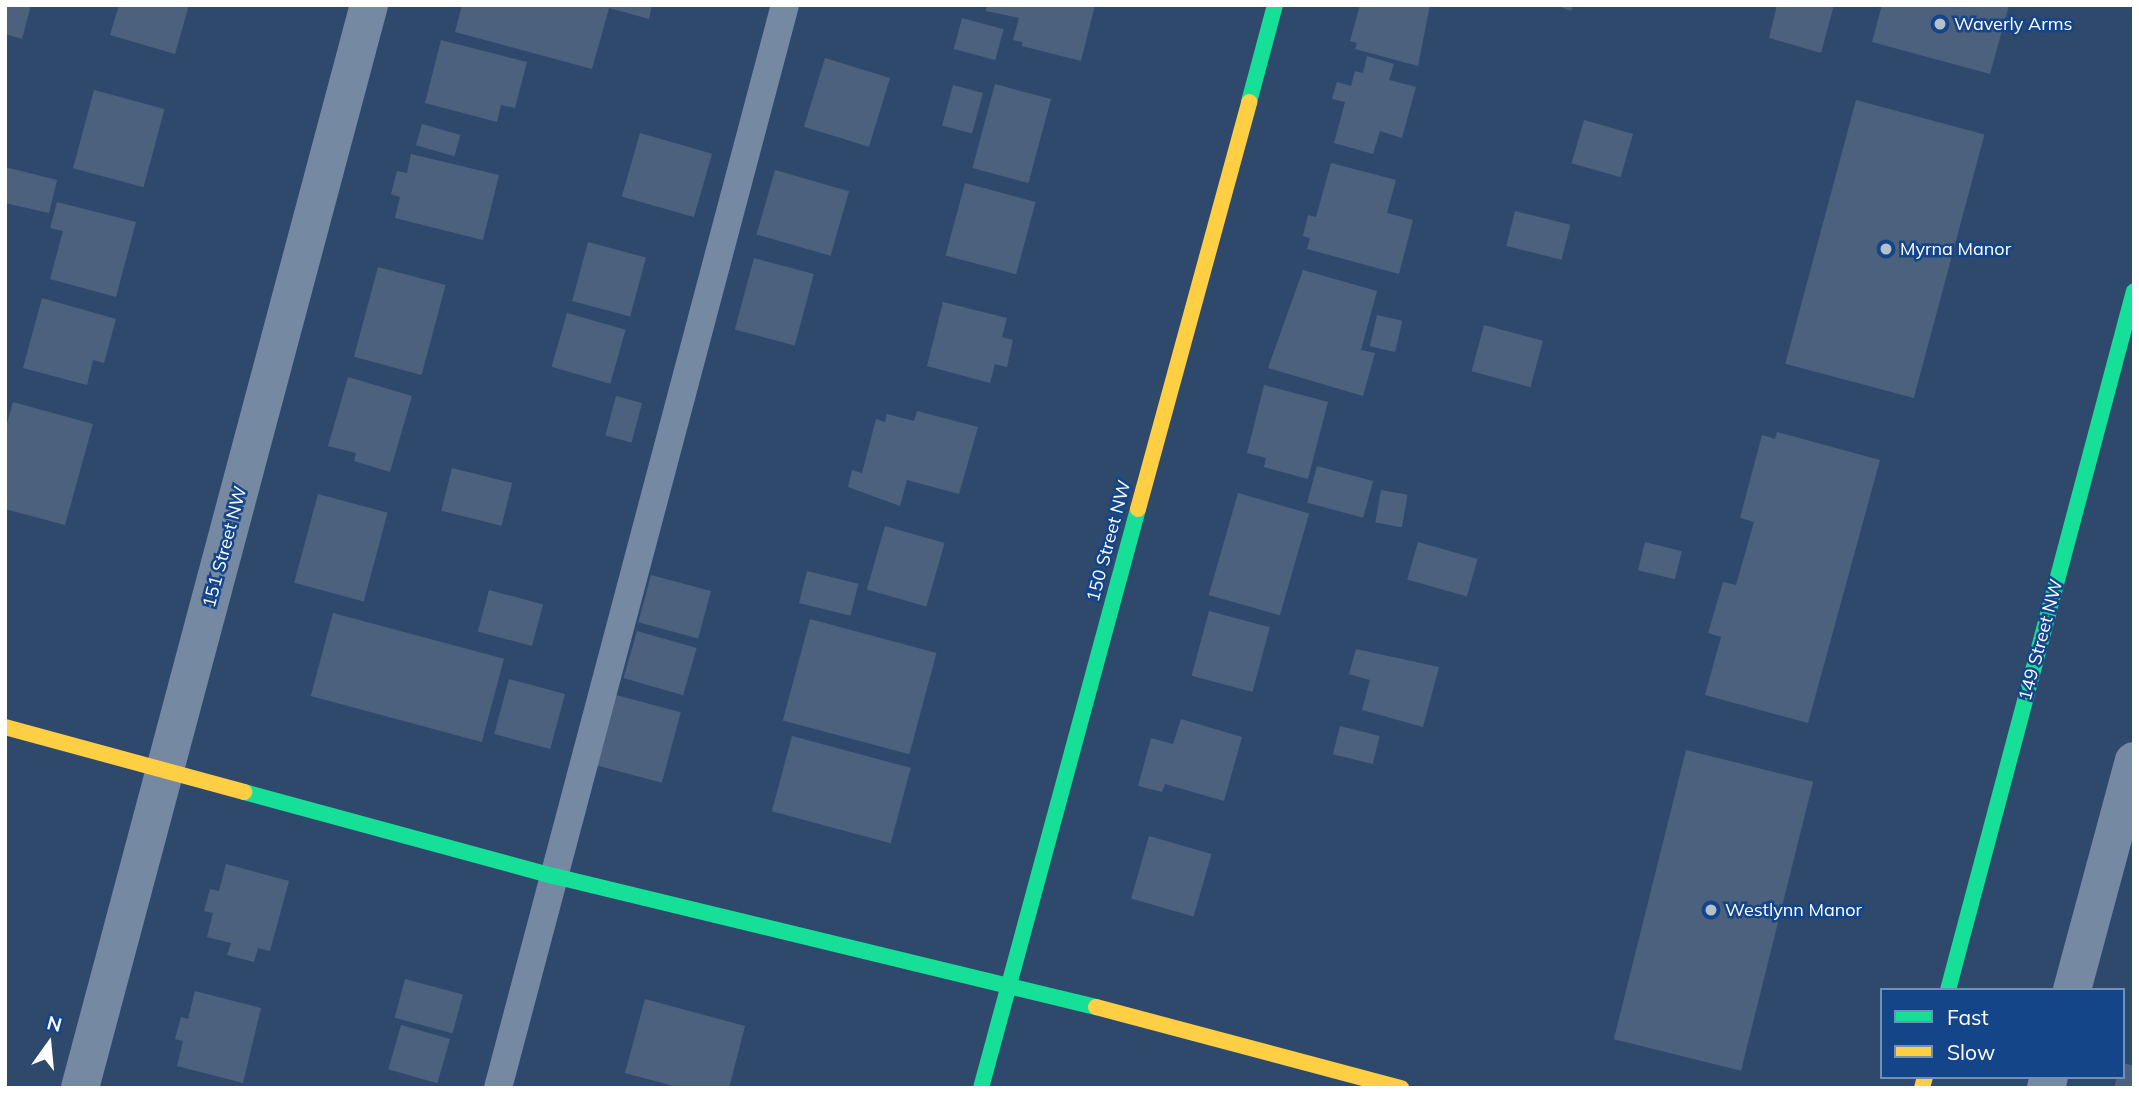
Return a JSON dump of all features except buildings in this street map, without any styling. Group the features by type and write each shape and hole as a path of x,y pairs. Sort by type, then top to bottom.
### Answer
{"street":[{"name":"151 Street NW","path":"80,1088 369,5"},
{"name":"150 Street NW","path":"981,1088 1275,5"},
{"name":"149 Street NW","path":"1949,988 2134,290"},
{"path":"5,727 554,876 1009,984 1401,1088"},
{"path":"2073,988 2134,761"}],"lane":[{"path":"498,1088 785,5"}],"traffic: fast":[{"path":"1249,102 1275,5"},
{"path":"1949,988 2134,291"},
{"path":"981,1088 1138,509"},
{"path":"244,792 554,876 1096,1007"}],"traffic: slow":[{"path":"1138,509 1249,102"},
{"path":"5,727 244,792"},
{"path":"1096,1007 1401,1088"},
{"path":"1922,1088 1924,1079"}],"place":[{"name":"Waverly Arms","path":"1940,24"},
{"name":"Myrna Manor","path":"1886,249"},
{"name":"Westlynn Manor","path":"1711,910"}]}
